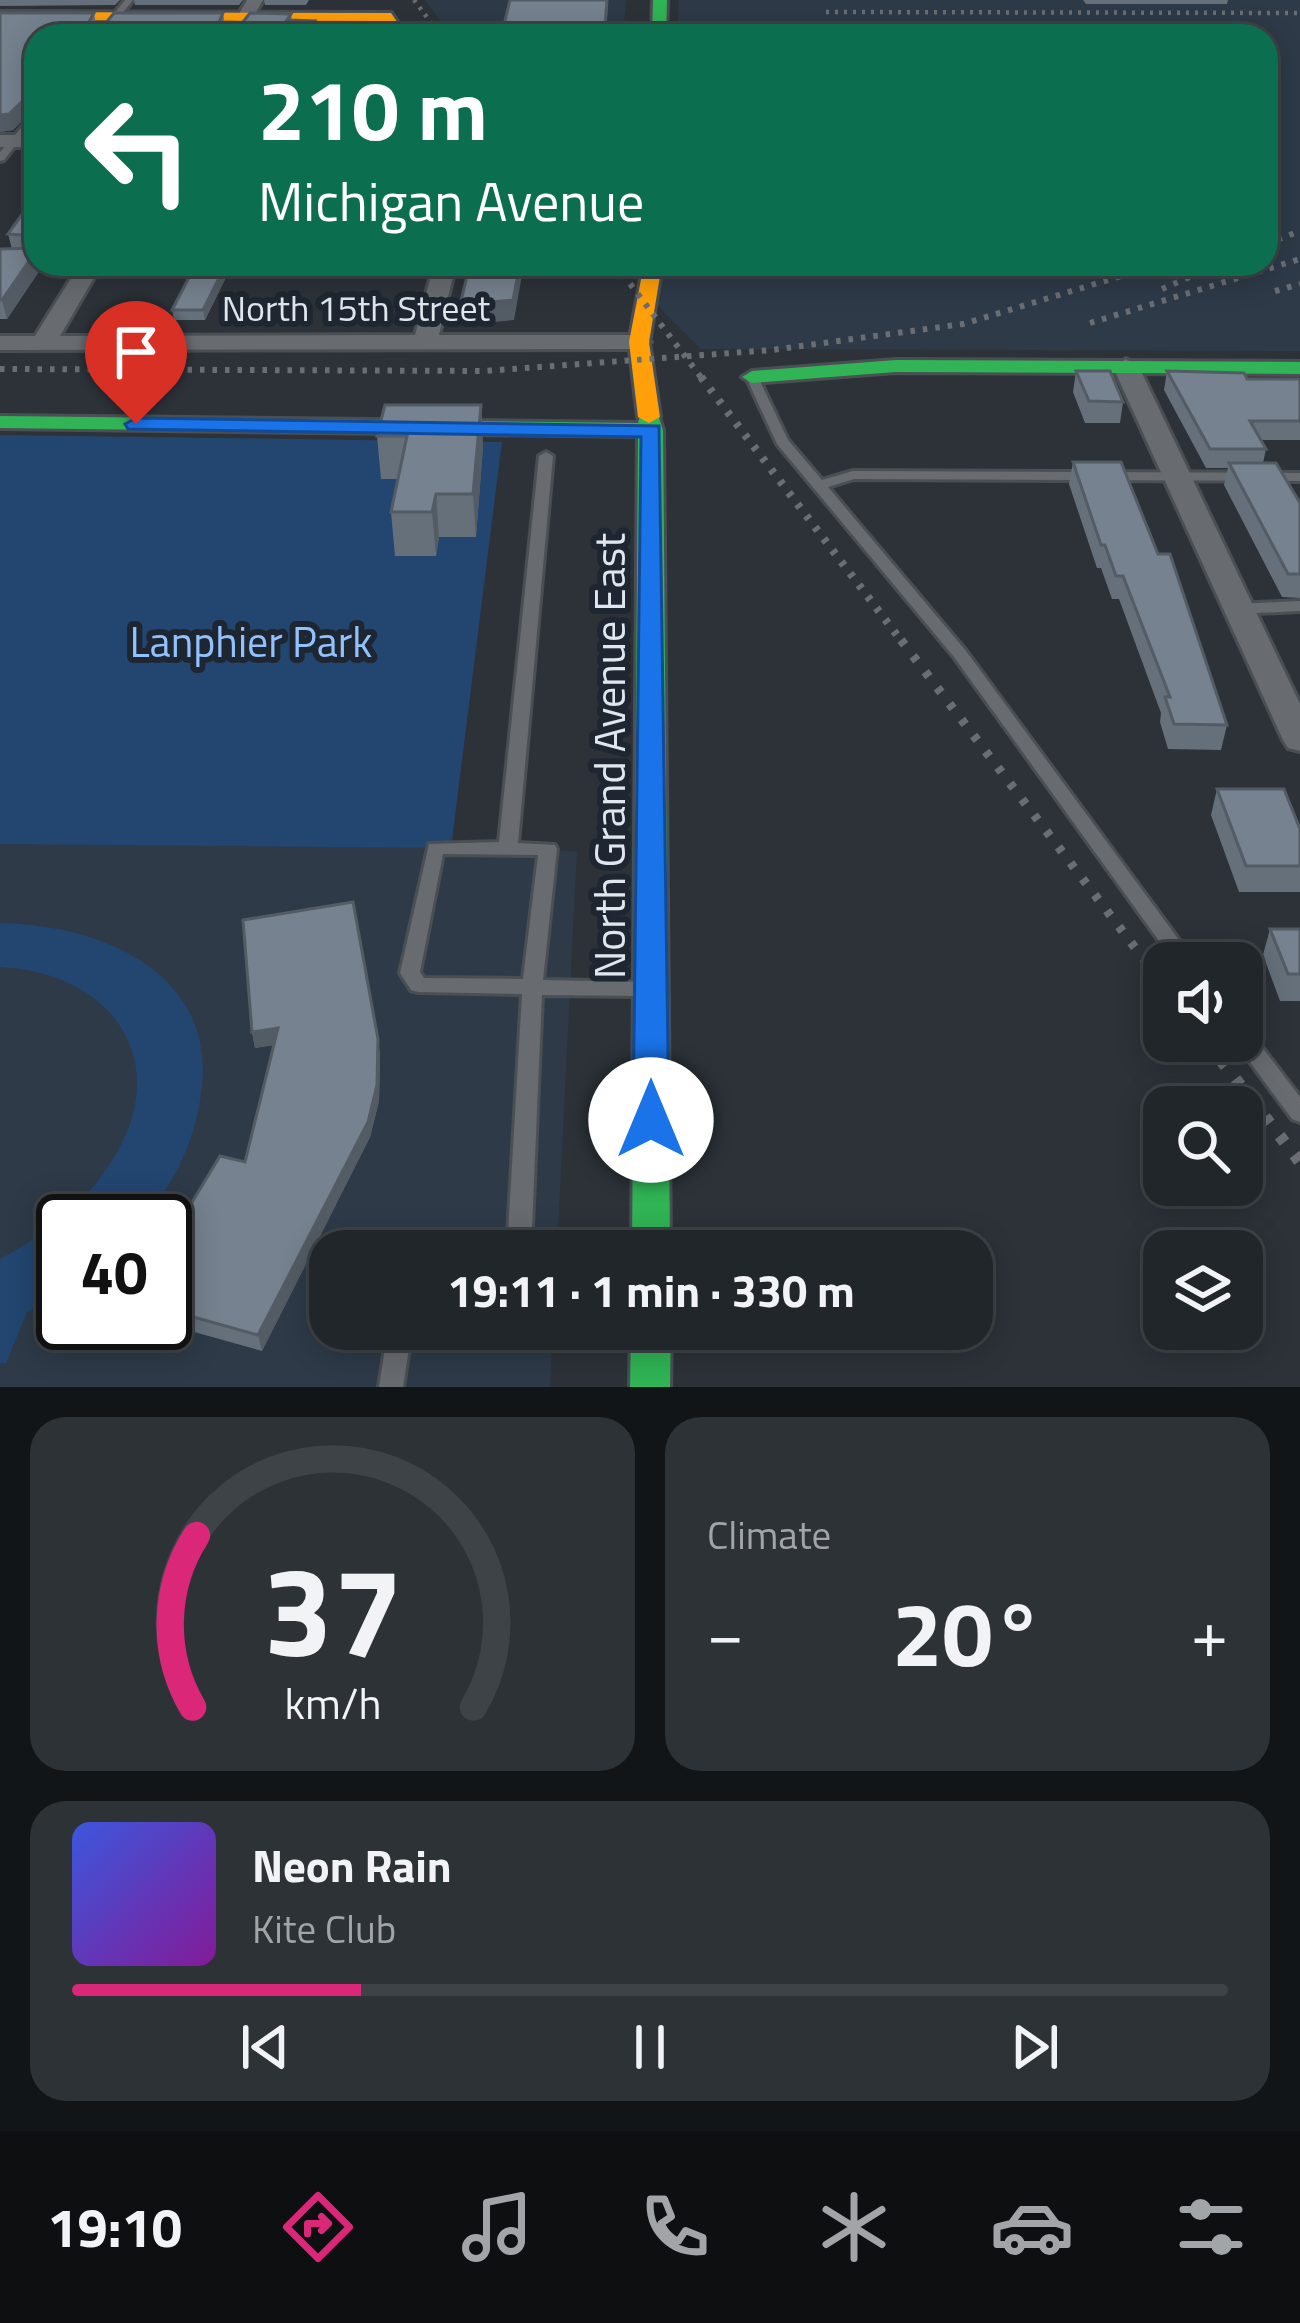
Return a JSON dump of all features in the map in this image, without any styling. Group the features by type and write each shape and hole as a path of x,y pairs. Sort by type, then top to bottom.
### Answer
{"street":[{"path":"0,16 384,21"},
{"path":"43,343 84,276"},
{"path":"425,344 442,276"},
{"name":"North Grand Avenue East","path":"651,276 640,342 652,430 651,1230"},
{"name":"North 15th Street","path":"0,343 640,342"},
{"path":"752,377 896,366 1300,368"},
{"path":"1126,367 1300,740"},
{"path":"0,422 652,430"},
{"path":"650,1350 650,1387"}],"lane":[{"path":"0,158 17,141"},
{"path":"752,377 770,422 817,486 960,654 1171,942"},
{"path":"508,849 546,456"},
{"path":"817,486 853,476 1300,478"},
{"path":"1236,609 1300,606"},
{"path":"520,1230 532,987 548,849 435,848 410,973 418,985 532,987 651,989"},
{"path":"1262,1062 1300,1113"},
{"path":"391,1387 397,1350"}],"shaded area":[{"path":"425,0 626,0 624,24 443,24"},
{"path":"679,0 1300,0 1300,351 701,349 657,305 663,276 1278,276 1278,24 678,24"},
{"path":"0,844 577,851 558,1230 309,1230 309,1350 552,1350 550,1387 0,1387"}],"green space":[{"name":"Lanphier Park","path":"0,435 502,442 451,848 0,844"},
{"path":"0,923 41,926 118,948 150,967 176,992 194,1024 203,1061 191,1138 163,1194 86,1194 126,1133 136,1097 135,1064 124,1033 105,1008 77,987 42,973 0,967"},
{"path":"36,1237 36,1306 27,1312 6,1363 0,1363 0,1259"}],"building":[{"path":"510,0 607,0 605,24 504,24"},
{"path":"0,13 94,13 91,24 24,24 24,100 9,114 0,115"},
{"path":"114,13 223,13 219,22 105,24"},
{"path":"250,13 291,14 287,20 315,21 242,24"},
{"path":"24,212 24,235 8,234"},
{"path":"24,248 24,268 2,300 0,300 0,249"},
{"path":"190,276 220,276 203,310 172,310"},
{"path":"467,276 518,276 513,300 460,305"},
{"path":"1076,371 1110,371 1123,402 1089,401"},
{"path":"1167,371 1300,379 1300,421 1250,421 1266,449 1210,449"},
{"path":"385,405 481,405 473,494 436,494 432,512 391,512 407,436 377,436"},
{"path":"1073,462 1121,462 1158,554 1170,554 1227,725 1174,724 1165,697 1170,697 1123,576 1116,576 1105,545 1101,545"},
{"path":"1229,463 1276,463 1300,503 1300,574 1288,574"},
{"path":"1217,789 1284,789 1300,829 1300,866 1246,866"},
{"path":"353,902 378,1039 377,1085 368,1122 258,1335 192,1317 192,1202 220,1156 245,1162 278,1028 252,1032 243,920"},
{"path":"1270,929 1300,929 1300,974 1288,974"}],"railway":[{"path":"414,0 432,24"},
{"path":"826,12 1300,13"},
{"path":"1278,239 1300,231"},
{"path":"1278,266 1300,259"},
{"path":"624,276 685,356"},
{"path":"685,356 772,350 963,324 1121,276"},
{"path":"1162,289 1192,276"},
{"path":"1090,323 1244,276"},
{"path":"1275,291 1300,284"},
{"path":"0,369 485,371 685,356"},
{"path":"685,356 703,380"},
{"path":"701,377 903,643"},
{"path":"901,640 1143,958"},
{"path":"1222,1062 1300,1162"}],"traffic: fast":[{"path":"659,24 660,0"},
{"path":"752,377 896,366 1300,368"},
{"path":"649,417 651,1230"},
{"path":"0,422 652,430"},
{"path":"650,1387 651,1350"}],"traffic: slow":[{"path":"0,16 391,17 394,24"},
{"path":"649,417 639,342 651,276"}],"route":[{"path":"136,424 652,430 651,1120"}]}
